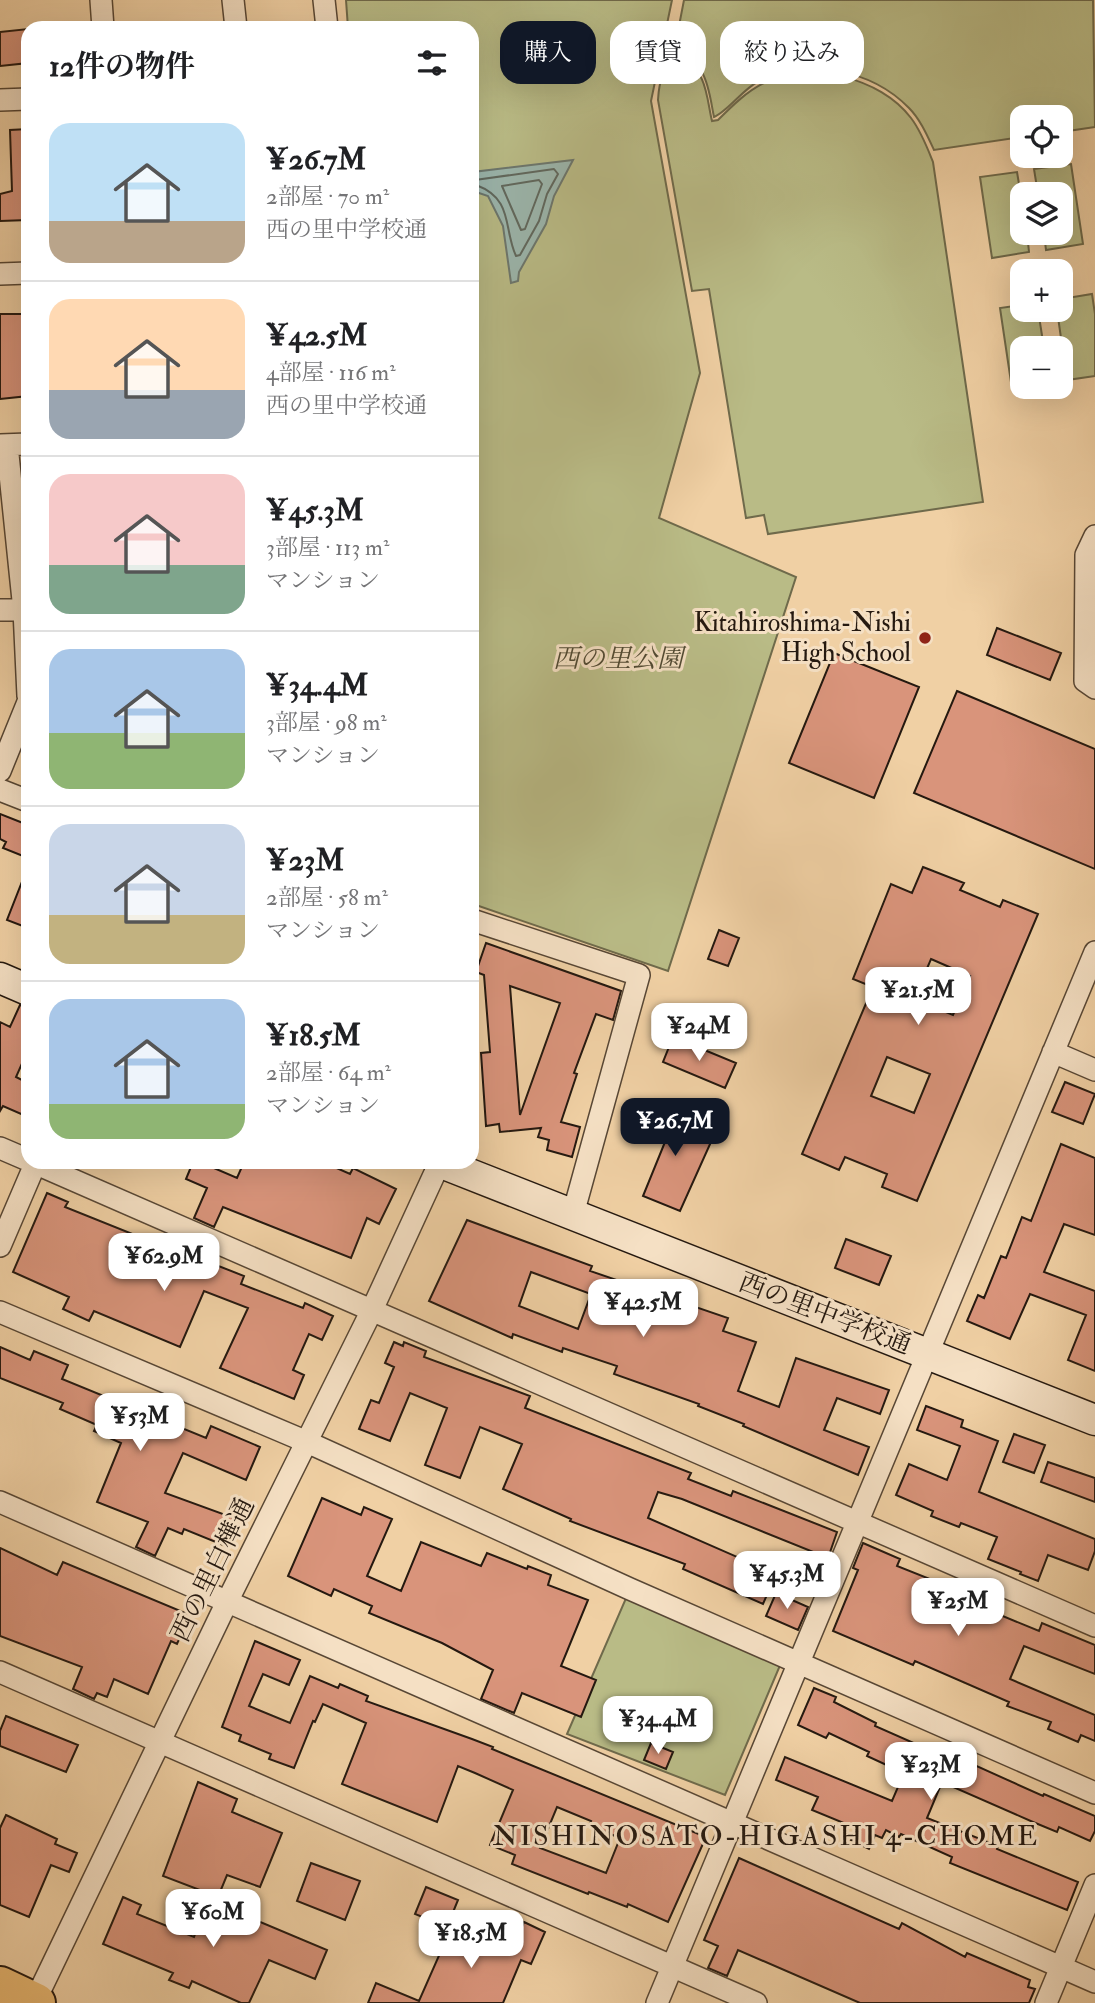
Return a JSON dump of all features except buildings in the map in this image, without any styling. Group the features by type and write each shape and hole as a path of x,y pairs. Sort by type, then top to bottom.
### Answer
{"highway":[{"path":"0,1986 35,2003"}],"street":[{"path":"101,0 102,21"},
{"path":"233,0 235,21"},
{"path":"324,0 326,21"},
{"path":"0,100 21,99"},
{"path":"0,274 21,273"},
{"path":"12,444 21,568"},
{"path":"1095,536 1086,555 1085,681 1095,688"},
{"path":"0,610 21,610"},
{"path":"0,771 21,719"},
{"path":"0,790 21,799"},
{"path":"479,921 639,975 573,1214"},
{"path":"657,2003 1095,952"},
{"path":"0,978 21,987"},
{"path":"1052,1052 1095,1070"},
{"path":"0,1148 21,1157"},
{"path":"0,1247 30,1169"},
{"path":"49,1169 1095,1626"},
{"name":"西の里白樺通","path":"35,2003 228,1600 371,1312 436,1169"},
{"name":"西の里中学校通","path":"457,1169 1095,1420"},
{"path":"0,1312 307,1442 630,1589 1095,1793"},
{"path":"0,1502 1095,1982"},
{"path":"0,1672 756,2003"},
{"path":"1046,2003 1095,1885"}],"green space":[{"name":"西の里公園","path":"346,0 672,0 668,21 610,21 610,84 655,84 651,101 700,373 659,518 796,577 668,971 479,906 479,21 348,21"},
{"path":"684,0 1093,0 1095,127 1073,130 1073,105 1010,105 1010,139 934,150 923,127 909,108 894,95 864,79 864,21 720,21 720,84 754,84 714,117 706,82 706,21 680,21"},
{"path":"660,84 703,84 712,121 718,120 745,95 762,84 864,84 898,104 915,123 933,162 983,502 768,534 764,515 746,518 709,289 692,291 658,100"},
{"path":"1072,168 1083,244 1046,250 1045,245 1073,245 1073,182 1036,182 1034,169"},
{"path":"1017,172 1019,182 1010,182 1010,245 1028,245 1029,252 992,258 980,177"},
{"path":"1092,294 1095,314 1095,376 1073,379 1073,336 1061,336 1059,322 1073,322 1073,297"},
{"path":"1010,307 1010,322 1040,322 1042,336 1010,336 1010,376 1000,308"},
{"path":"630,1589 784,1656 725,1795 567,1734"}],"water":[{"path":"573,160 554,196 546,224 519,272 518,281 511,283 503,226 488,196 479,193 479,171"}],"place":[{"name":"Kitahiroshima-Nishi High School","path":"925,638"}],"district":[{"name":"NISHINOSATO-HIGASHI 4-CHOME","path":"766,1836"}]}
